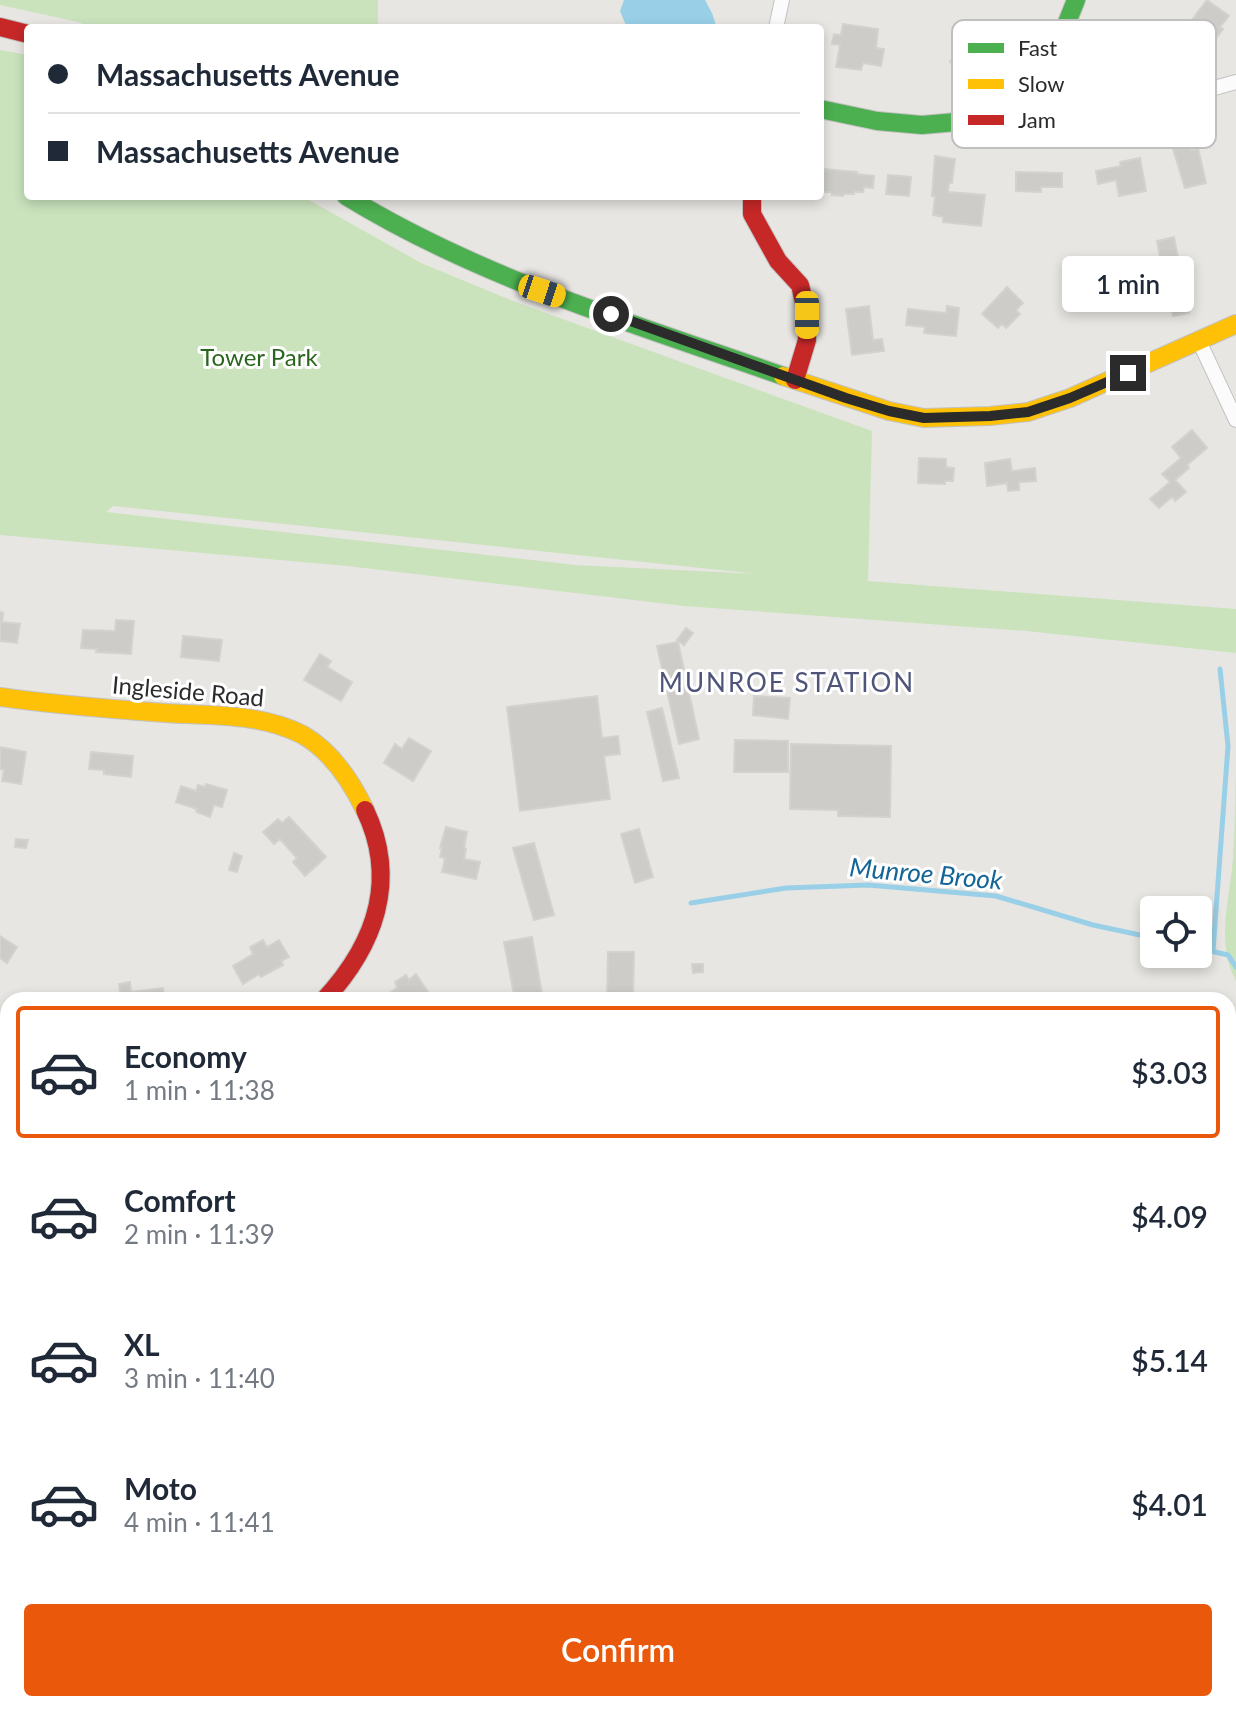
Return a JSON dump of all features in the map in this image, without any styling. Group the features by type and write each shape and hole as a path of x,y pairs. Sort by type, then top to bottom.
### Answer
{"street":[{"path":"777,24 782,0"},
{"path":"1068,20 1076,0"},
{"path":"0,27 24,33"},
{"path":"1216,88 1236,82"},
{"path":"824,110 877,121 922,125 952,122"},
{"path":"352,200 457,256 542,291 846,398 924,418 1028,412 1070,398 1236,324"},
{"path":"752,200 752,214 778,261 800,285 807,315 807,340 795,380"},
{"path":"1199,341 1236,420"},
{"name":"Ingleside Road","path":"0,697 87,707 211,715 267,723 292,730 332,758 360,799 378,848 382,875 380,900 365,946 352,969 331,992"}],"green space":[{"path":"0,0 378,0 378,24 83,24 0,5"},
{"name":"Tower Park","path":"0,50 24,54 24,200 309,200 421,263 513,301 872,431 868,581 1236,609 1236,653 1026,631 684,606 347,566 0,535","holes":["113,506 757,574 576,565 106,512"]},
{"path":"1236,771 1236,981 1226,951 1225,936 1233,858"}],"water":[{"path":"624,0 705,0 716,24 625,24 620,11"}],"building":[{"path":"1207,0 1229,16 1216,38 1216,20 1192,20"},
{"path":"843,24 878,29 876,48 884,49 881,66 863,63 861,70 836,67 840,45 832,44 834,34 841,35"},
{"path":"1173,148 1198,148 1206,183 1185,188"},
{"path":"935,156 955,159 948,192 985,195 981,226 943,222 943,217 933,215"},
{"path":"1140,158 1146,191 1119,196 1116,180 1098,184 1096,171"},
{"path":"824,171 874,176 873,188 864,187 863,192 843,196 832,195 832,192 824,192"},
{"path":"1016,172 1062,173 1062,187 1041,187 1041,192 1016,191"},
{"path":"888,175 911,177 909,196 886,194"},
{"path":"1174,237 1189,313 1173,316 1170,303 1165,304 1163,298 1169,296 1165,279 1168,279 1157,241"},
{"path":"1007,287 1023,303 1016,310 1020,314 1006,328 1002,324 998,328 982,314"},
{"path":"869,306 873,340 882,339 884,351 852,355 846,309"},
{"path":"947,306 959,308 956,336 924,333 925,327 906,325 908,309 946,313"},
{"path":"1192,430 1207,448 1175,480 1186,492 1175,501 1172,497 1159,508 1150,499 1170,482 1162,474 1181,458 1172,447"},
{"path":"919,458 946,459 946,467 954,468 953,481 945,481 945,484 918,483"},
{"path":"1010,459 1012,471 1035,468 1036,481 1019,482 1019,490 1008,491 1007,483 987,486 985,463"},
{"path":"0,612 3,613 2,622 20,624 17,643 0,641"},
{"path":"116,620 134,621 131,654 81,648 83,630 115,631"},
{"path":"686,628 693,633 684,645 677,640"},
{"path":"183,636 222,640 219,661 181,657"},
{"path":"678,642 699,739 679,744 657,646"},
{"path":"320,654 331,661 327,667 352,682 341,701 304,680"},
{"path":"597,696 602,738 618,736 620,754 604,756 610,799 520,811 507,707"},
{"path":"754,696 790,698 788,719 753,715"},
{"path":"662,708 679,778 663,781 647,712"},
{"path":"409,738 431,751 413,781 384,763 395,744 402,749"},
{"path":"735,740 788,741 788,772 734,772"},
{"path":"791,744 891,746 890,817 838,816 838,810 790,809"},
{"path":"0,747 26,752 21,784 2,781 4,770 0,769"},
{"path":"91,752 133,756 131,777 89,769"},
{"path":"206,784 227,790 222,807 214,805 210,817 176,802 181,786 196,791 198,785 205,787"},
{"path":"289,817 326,857 305,876 293,862 297,858 280,839 274,844 263,832 278,819 282,823"},
{"path":"446,827 467,832 464,859 480,862 476,879 442,872 445,858 440,857 440,848"},
{"path":"639,829 653,877 635,883 621,834"},
{"path":"16,839 28,840 26,848 15,847"},
{"path":"534,843 554,915 534,920 513,848"},
{"path":"234,853 242,856 237,872 229,870"},
{"path":"0,936 17,947 7,963 0,958"},
{"path":"532,937 542,992 513,992 504,942"},
{"path":"263,940 267,947 279,940 289,957 281,961 283,965 243,984 233,966 253,954 250,947"},
{"path":"608,952 634,952 633,992 607,992"},
{"path":"692,964 703,964 703,972 693,973"},
{"path":"416,974 428,992 391,992 397,988 395,982 406,975 409,980"},
{"path":"130,982 131,992 120,992 119,984"},
{"path":"163,988 163,992 131,992"}],"waterway":[{"path":"1213,951 1228,746 1220,669"},
{"name":"Munroe Brook","path":"691,903 786,888 868,885 996,896 1093,925 1140,935"},
{"name":"Munroe Brook","path":"1212,951 1228,955 1236,967"}],"traffic: fast":[{"path":"1068,20 1076,0"},
{"path":"824,110 877,121 922,125 952,122"},
{"path":"353,200 450,252 505,276 783,376"}],"traffic: slow":[{"path":"783,376 889,411 924,418 1028,412 1070,398 1236,324"},
{"path":"0,697 236,717 287,728 303,735 331,758 347,778 365,810"}],"traffic: jam":[{"path":"0,27 24,33"},
{"path":"752,200 752,214 778,261 800,285 807,315 807,340 795,380"},
{"path":"331,992 356,958 376,911 380,862 375,836 365,810"}],"district":[{"name":"MUNROE STATION","path":"787,683"}],"route":[{"path":"611,314 846,398 924,418 1028,412 1128,373"}]}
